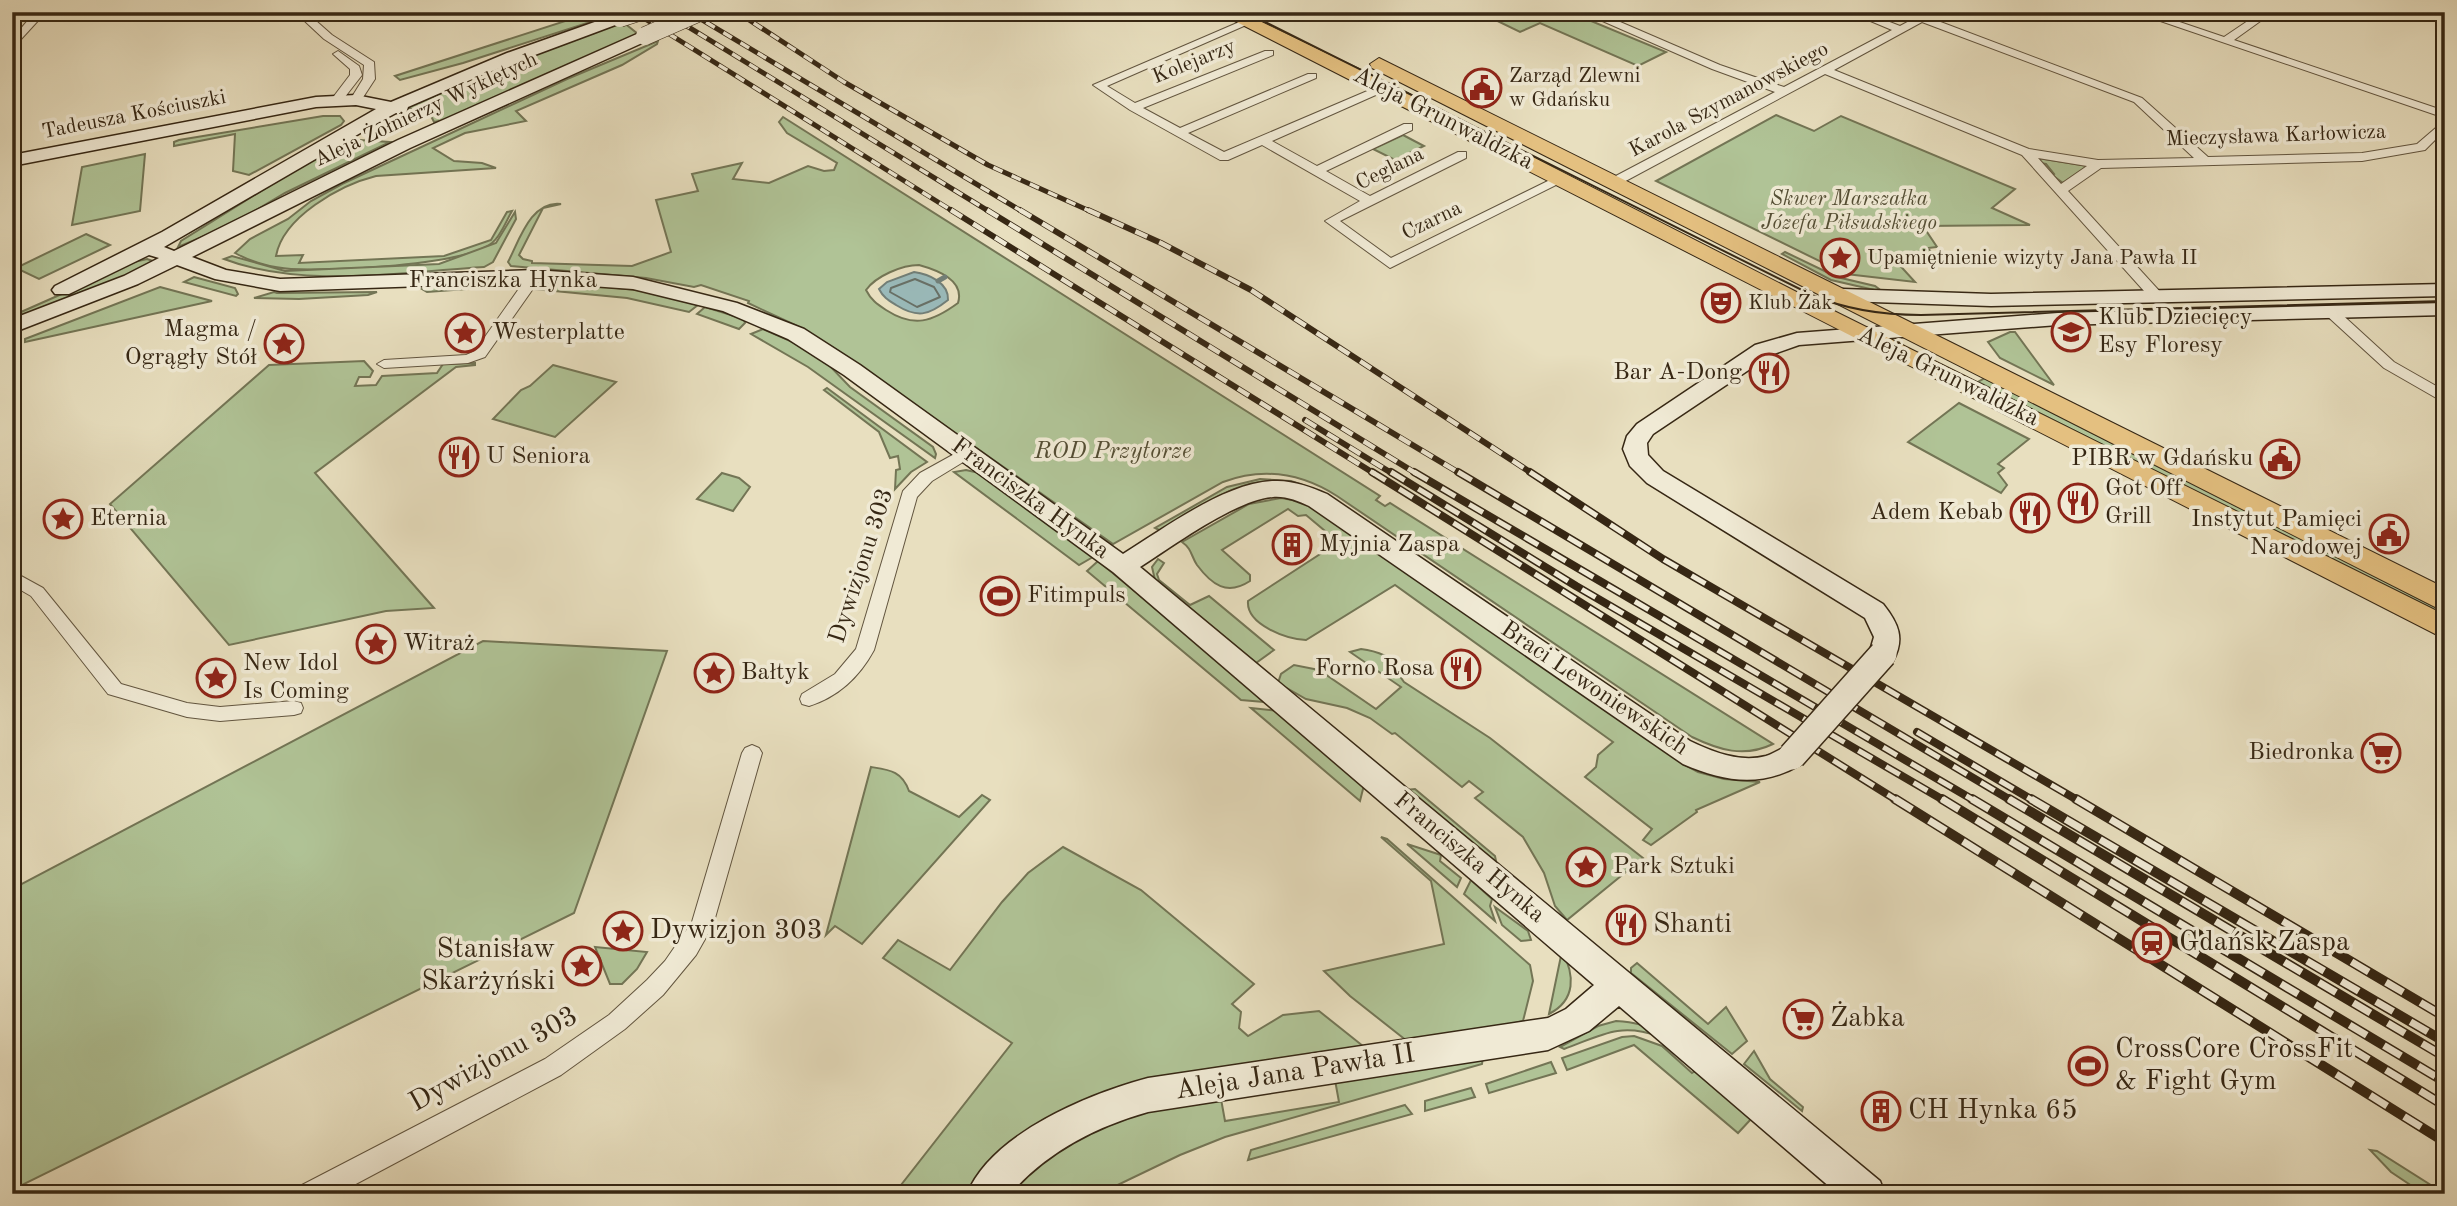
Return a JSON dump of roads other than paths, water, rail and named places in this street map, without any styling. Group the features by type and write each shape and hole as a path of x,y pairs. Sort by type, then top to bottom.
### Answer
{"main road":[{"name":"Aleja Grunwaldzka","path":"1226,12 1562,179 1814,310 2445,628"},
{"name":"Aleja Grunwaldzka","path":"1359,54 1910,331 1945,339 2445,601"}],"street":[{"path":"12,46 41,12"},
{"path":"286,12 355,68 353,81 337,100"},
{"path":"300,12 328,37 370,64 372,68 369,79 356,100"},
{"name":"Aleja Żołnierzy Wyklętych","path":"149,248 387,111 479,69 639,12"},
{"name":"Aleja Żołnierzy Wyklętych","path":"176,258 432,131 700,12"},
{"path":"1587,12 1716,66 1722,72 1781,94"},
{"path":"1854,12 1901,30"},
{"name":"Karola Szymanowskiego","path":"1616,181 1934,12"},
{"path":"2139,12 2445,115"},
{"path":"2226,41 2268,12"},
{"path":"1923,19 2138,100 2205,161"},
{"name":"Kolejarzy","path":"1248,22 1101,83 1101,88 1224,157 1264,141"},
{"name":"Kolejarzy","path":"1134,107 1269,53"},
{"name":"Mieczysława Karłowicza","path":"1827,71 2026,152 2098,164 2334,158 2395,153 2421,147 2445,123"},
{"path":"1178,133 1312,76"},
{"path":"1264,141 1383,89"},
{"name":"Tadeusza Kościuszki","path":"12,161 337,100 356,100 432,131"},
{"name":"Tadeusza Kościuszki","path":"265,113 342,108 387,111"},
{"path":"1317,171 1408,127"},
{"path":"1264,141 1369,201"},
{"name":"Mieczysława Karłowicza","path":"2026,152 2158,298"},
{"name":"Ceglana","path":"1335,218 1462,155"},
{"path":"2062,189 2098,164"},
{"name":"Czarna","path":"1335,218 1331,222 1333,224 1390,264 1562,179"},
{"path":"12,310 89,278 149,248"},
{"name":"Franciszka Hynka","path":"149,248 232,277 279,285 535,276 633,283 730,307 796,334 967,452 1122,566 1867,1194"},
{"path":"12,327 76,303 176,258"},
{"path":"384,364 468,359 480,354 535,276"},
{"path":"1843,295 1991,300 2445,290"},
{"path":"1843,295 1857,310 1863,334 1910,331"},
{"path":"1945,339 2070,319 2445,309"},
{"name":"Braci Lewoniewskich","path":"1122,566 1251,493 1285,489 1302,493 1318,500 1680,749 1699,760 1730,769 1770,768 1792,756 1883,654 1889,644 1887,633 1874,611 1655,477 1637,458 1634,449 1636,438 1645,429 1746,360 1782,342 1814,310"},
{"path":"2331,312 2389,365 2445,398"},
{"name":"Braci Lewoniewskich","path":"1782,342 1863,334"},
{"name":"Dywizjonu 303","path":"809,699 828,690 854,668 865,650 909,495 926,477 967,452"},
{"path":"12,577 37,592 115,689 190,710 220,714 294,708"},
{"name":"Dywizjonu 303","path":"311,1194 553,1067 586,1046 642,1003 689,948 702,925 752,753"},
{"name":"Aleja Jana Pawła II","path":"985,1194 1040,1143 1069,1123 1094,1111 1148,1095 1548,1034 1571,1026 1586,1016 1618,984"}],"water":[{"path":"914,272 942,284 948,300 928,312 916,313 891,302 879,289 887,282"}],"waterway":[{"path":"938,281 945,277"}],"tram line":[{"path":"1245,12 1812,295 1852,308 1879,313 1921,315 2445,301"}],"railway":[{"path":"634,12 954,212"},
{"path":"664,12 990,212"},
{"path":"689,12 1023,212"},
{"path":"737,12 844,82 988,165 1092,212"},
{"path":"951,210 1375,474"},
{"path":"987,210 1417,474"},
{"path":"1020,210 1461,474"},
{"path":"1088,210 1161,243 1251,290 1533,474"},
{"path":"1305,420 1393,474"},
{"path":"1372,472 1898,801"},
{"path":"1391,472 1576,586 1945,801"},
{"path":"1414,472 1975,801"},
{"path":"1458,472 2012,801"},
{"path":"1530,472 1663,559 2079,801"},
{"path":"1917,732 2034,801"},
{"path":"1895,799 2445,1142"},
{"path":"1942,799 2445,1106"},
{"path":"1972,799 2445,1082"},
{"path":"2009,799 2445,1057"},
{"path":"2031,799 2445,1042"},
{"path":"2076,799 2445,1017"}],"place":[{"name":"Zarząd Zlewni w Gdańsku","path":"1482,88"},
{"name":"Upamiętnienie wizyty Jana Pawła II","path":"1840,258"},
{"name":"Klub Żak","path":"1721,303"},
{"name":"Klub Dziecięcy Esy Floresy","path":"2071,332"},
{"name":"Westerplatte","path":"465,333"},
{"name":"Magma / Ogrągły Stół","path":"284,344"},
{"name":"Bar A-Dong","path":"1769,373"},
{"name":"U Seniora","path":"459,457"},
{"name":"PIBR w Gdańsku","path":"2280,459"},
{"name":"Got Off Grill","path":"2078,503"},
{"name":"Adem Kebab","path":"2030,513"},
{"name":"Eternia","path":"63,519"},
{"name":"Instytut Pamięci Narodowej","path":"2389,534"},
{"name":"Myjnia Zaspa","path":"1292,545"},
{"name":"Fitimpuls","path":"1000,596"},
{"name":"Witraż","path":"376,644"},
{"name":"Forno Rosa","path":"1461,669"},
{"name":"Bałtyk","path":"714,673"},
{"name":"New Idol Is Coming","path":"216,678"},
{"name":"Biedronka","path":"2381,753"},
{"name":"Park Sztuki","path":"1586,867"},
{"name":"Shanti","path":"1626,925"},
{"name":"Dywizjon 303","path":"623,931"},
{"name":"Gdańsk Zaspa","path":"2152,943"},
{"name":"Stanisław Skarżyński","path":"582,966"},
{"name":"Żabka","path":"1803,1019"},
{"name":"CrossCore CrossFit & Fight Gym","path":"2088,1066"},
{"name":"CH Hynka 65","path":"1881,1111"}],"park label":[{"name":"Skwer Marszałka Józefa Piłsudskiego","path":"1849,211"},
{"name":"ROD Przytorze","path":"1113,452"}]}
